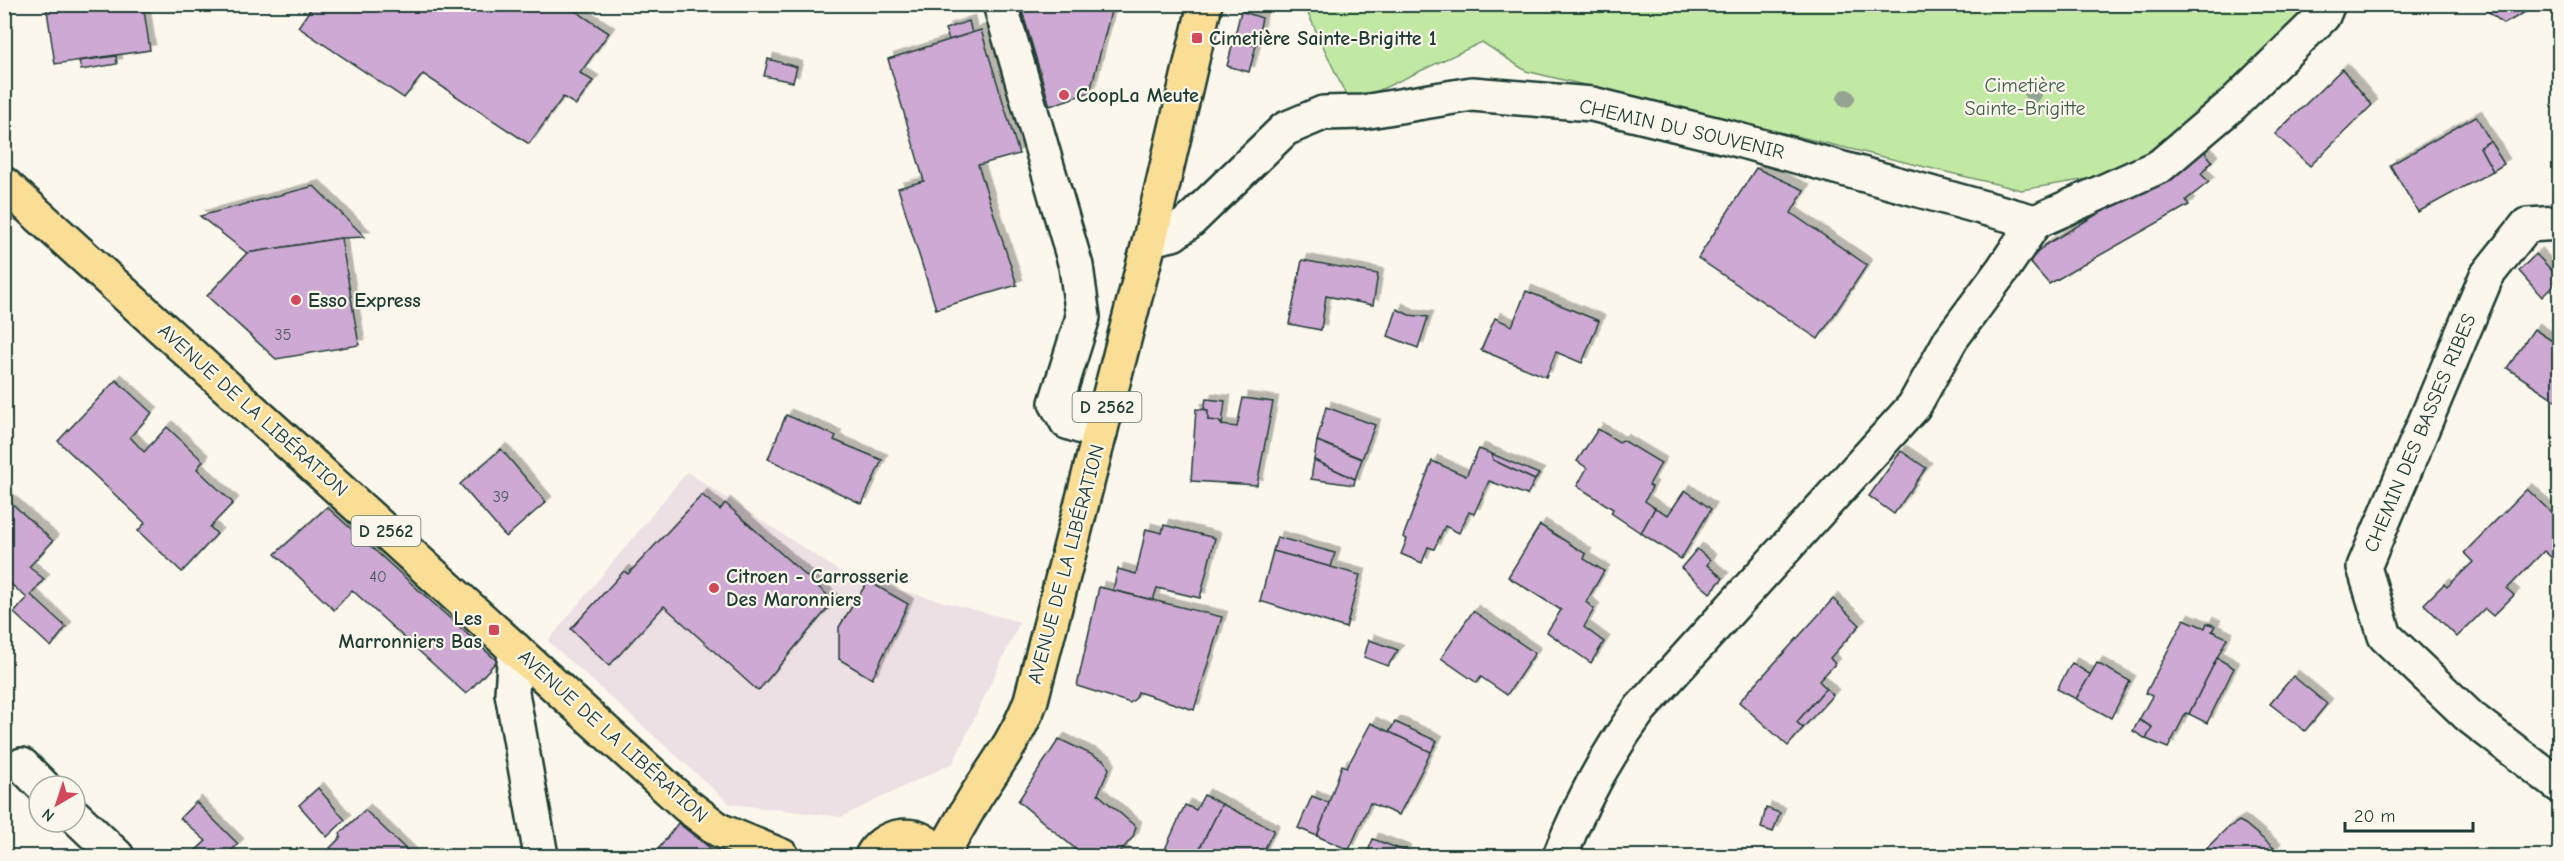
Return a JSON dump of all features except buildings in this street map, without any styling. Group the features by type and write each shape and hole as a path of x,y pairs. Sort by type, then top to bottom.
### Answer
{"main road":[{"name":"AVENUE DE LA LIBÉRATION","path":"939,856 1021,728 1031,700 1150,238 1205,4"},
{"name":"AVENUE DE LA LIBÉRATION","path":"4,184 686,805 719,830 782,856"},
{"name":"AVENUE DE LA LIBÉRATION","path":"864,855 896,836 910,836 976,797"},
{"path":"910,836 928,844 939,856"}],"street":[{"path":"1000,4 1076,266 1083,317 1056,403 1067,422 1100,433"},
{"path":"1560,856 1610,753 1640,710 1914,406 1951,339 2003,270 2035,222 2160,166 2233,104 2323,16 2328,4"},
{"name":"CHEMIN DU SOUVENIR","path":"1150,238 1173,234 1190,221 1285,129 1323,113 1363,112 1472,94 1592,104 1731,138 2035,222"},
{"name":"CHEMIN DES BASSES RIBES","path":"2559,223 2527,225 2487,275 2364,567 2385,636 2470,717 2559,786"},
{"path":"515,649 512,693 542,856"},
{"path":"87,827 117,856"}],"shaded area":[{"path":"687,472 847,576 1020,622 953,763 841,817 730,804 548,641"}],"green space":[{"name":"Cimetière Sainte-Brigitte","path":"1304,5 2314,5 2190,126 2141,162 2106,176 2021,190 1526,71 1482,42 1350,104"}],"place":[{"name":"Cimetière Sainte-Brigitte 1","path":"1197,38"},
{"name":"CoopLa Meute","path":"1064,95"},
{"name":"Esso Express","path":"296,300"},
{"name":"Citroen - Carrosserie Des Maronniers","path":"714,588"},
{"name":"Les Marronniers Bas","path":"494,630"}]}
